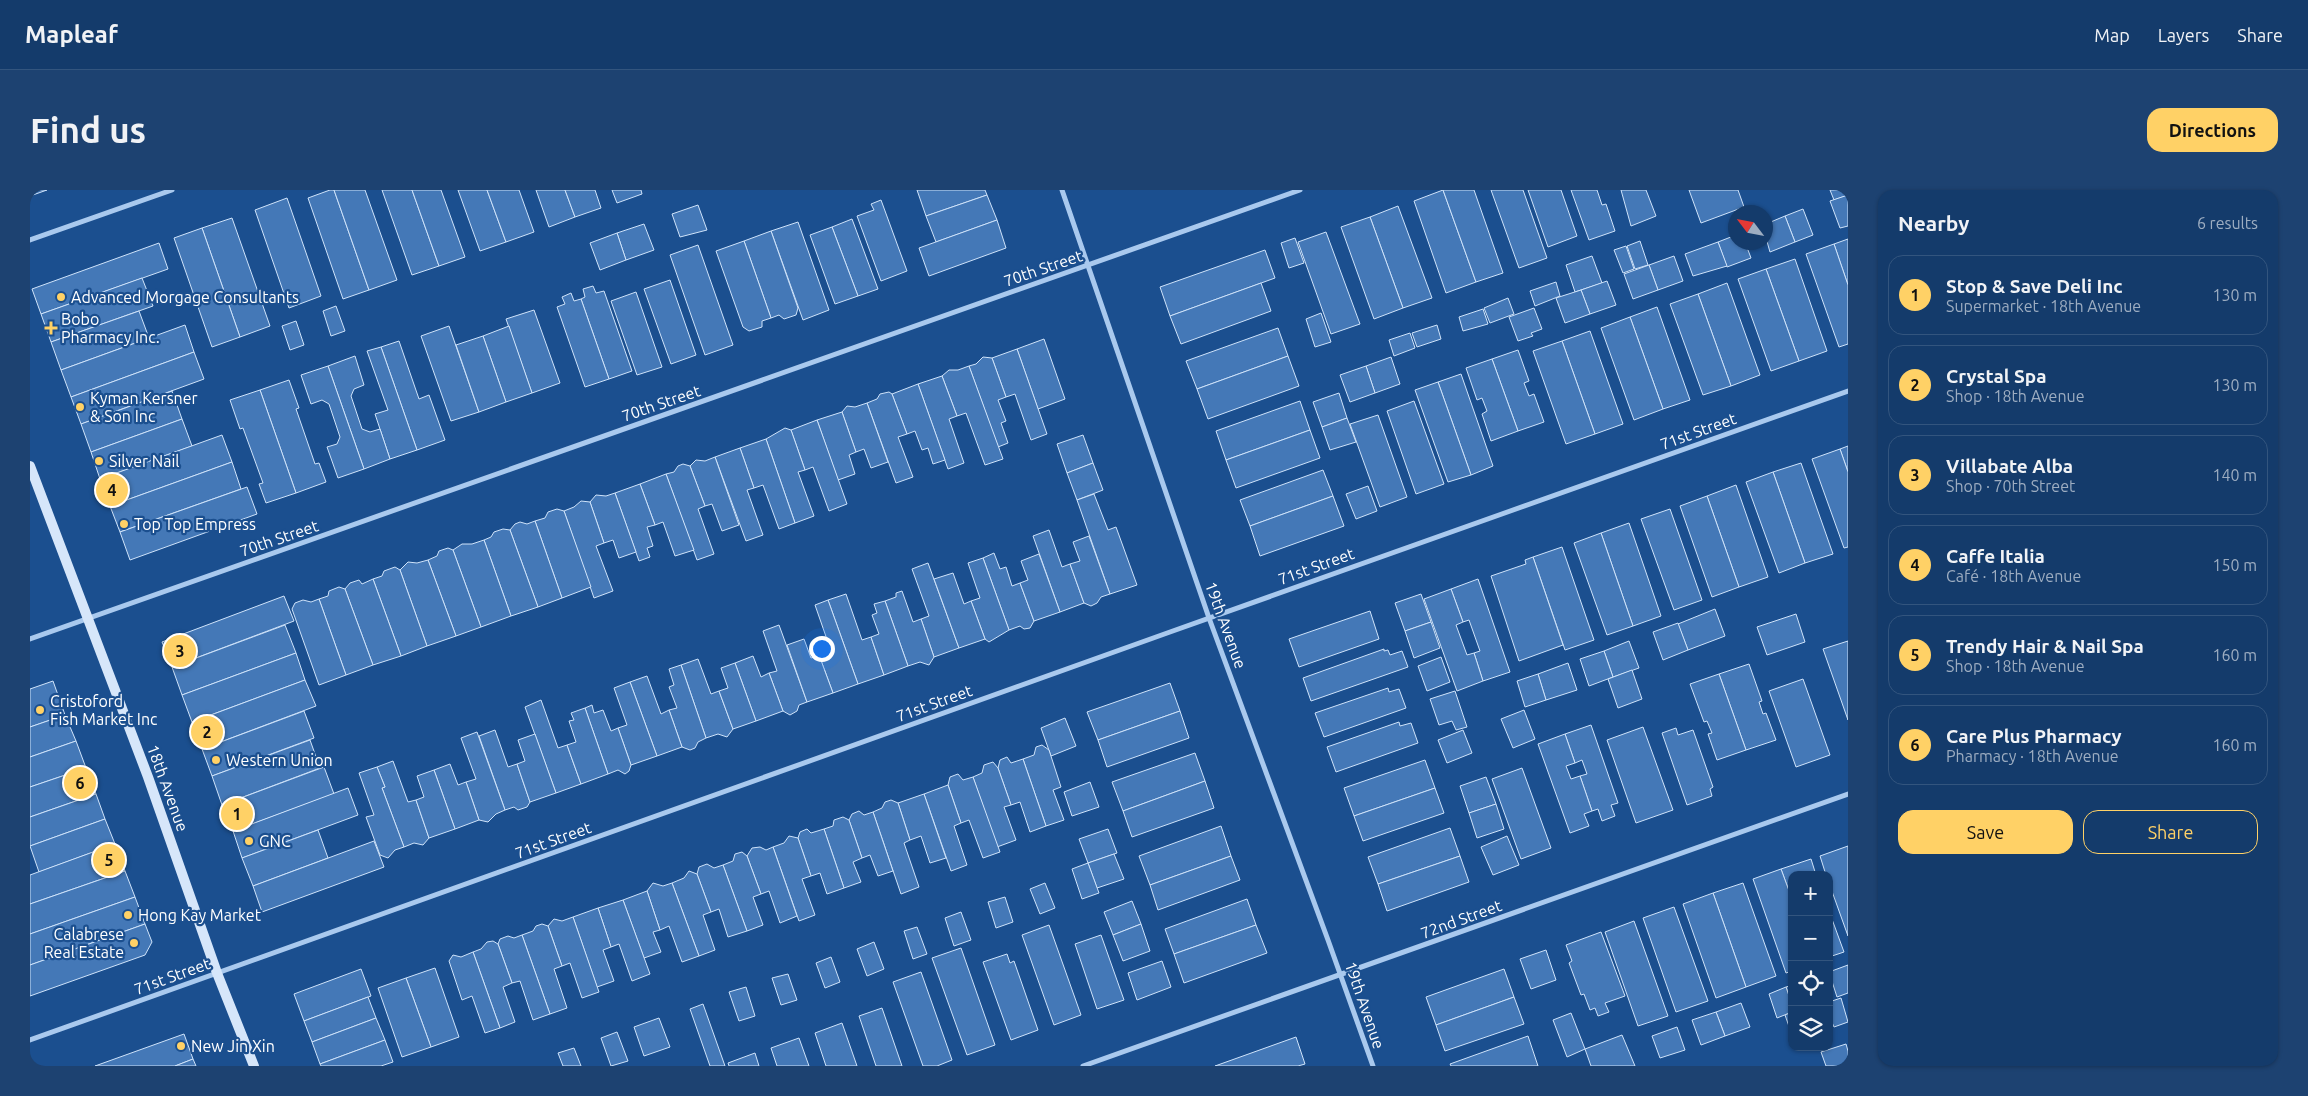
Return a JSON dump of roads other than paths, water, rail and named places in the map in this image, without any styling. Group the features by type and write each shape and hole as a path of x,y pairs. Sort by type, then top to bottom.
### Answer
{"street":[{"path":"30,240 172,190"},
{"name":"19th Avenue","path":"1062,190 1209,618 1373,1066"},
{"name":"70th Street","path":"30,640 1300,190"},
{"name":"71st Street","path":"30,1040 1848,391"},
{"name":"18th Avenue","path":"30,466 148,777 217,973 254,1066"},
{"name":"72nd Street","path":"1083,1066 1848,794"}],"place":[{"name":"Advanced Morgage Consultants","path":"61,297"},
{"name":"Bobo Pharmacy Inc.","path":"51,328"},
{"name":"Kyman Kersner & Son Inc","path":"80,407"},
{"name":"Silver Nail","path":"99,461"},
{"name":"Caffe Italia","path":"112,490"},
{"name":"Top Top Empress","path":"124,524"},
{"name":"Villabate Alba","path":"180,651"},
{"name":"Cristoford Fish Market Inc","path":"40,710"},
{"name":"Crystal Spa","path":"207,732"},
{"name":"Western Union","path":"216,760"},
{"name":"Care Plus Pharmacy","path":"80,783"},
{"name":"Stop & Save Deli Inc","path":"237,814"},
{"name":"GNC","path":"249,841"},
{"name":"Trendy Hair & Nail Spa","path":"109,860"},
{"name":"Hong Kay Market","path":"128,915"},
{"name":"Calabrese Real Estate","path":"134,943"},
{"name":"New Jin Xin","path":"181,1046"}]}
